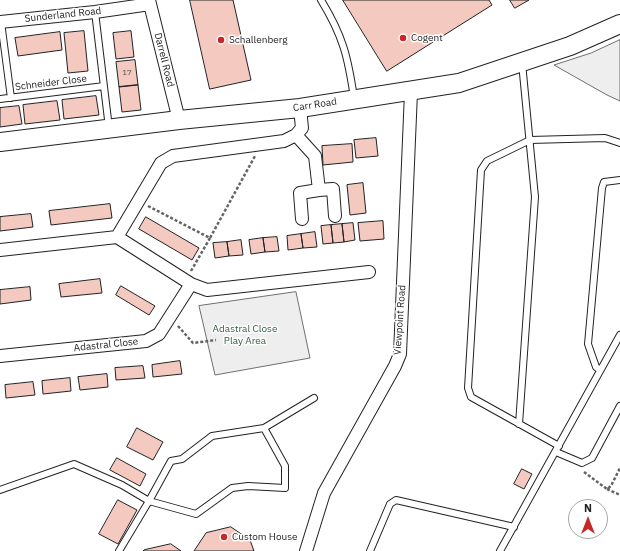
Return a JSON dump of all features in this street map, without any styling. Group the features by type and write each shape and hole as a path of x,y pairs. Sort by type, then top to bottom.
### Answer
{"main road":[{"name":"Carr Road","path":"0,142 178,120 300,108 354,99 411,92 459,83 570,46 620,24"}],"street":[{"name":"Sunderland Road","path":"1,22 95,12 150,2"},
{"name":"Darrell Road","path":"150,2 178,120"},
{"name":"Viewpoint Road","path":"306,551 324,493 395,366 400,354 411,92"},
{"path":"117,237 161,163 172,156 284,141 296,135 302,128 300,108"},
{"path":"296,135 315,156 319,190"},
{"path":"302,219 300,193 319,190 332,189 335,216"},
{"path":"0,250 117,237 188,282 208,290 369,272"},
{"name":"Adastral Close","path":"0,356 146,341 159,334 188,282"}],"lane":[{"path":"321,0 336,25 344,46 349,66 354,99"},
{"path":"95,12 109,129"},
{"path":"1,22 11,98"},
{"path":"519,424 535,197 522,63"},
{"name":"Schneider Close","path":"0,100 104,86"},
{"path":"620,143 605,138 530,140 487,161 481,170 468,388 471,397 519,424 582,463 592,458 620,406"},
{"path":"600,370 596,367 588,344 602,188 604,182 620,180"},
{"path":"500,551 620,335"},
{"path":"119,551 171,461 182,459 212,436 264,428 314,398"},
{"path":"0,490 74,464 122,485 149,501 196,514 232,488 248,486 285,488 285,466 264,428"},
{"path":"370,551 390,504 396,500 514,527"}],"path":[{"path":"188,282 210,238 262,144"},
{"path":"138,201 210,238"},
{"path":"170,316 193,343 216,340"},
{"path":"582,463 584,472 607,489 620,495"},
{"path":"607,489 611,486 620,468"}],"green space":[{"path":"620,40 620,101 554,65 591,53"},
{"name":"Adastral Close Play Area","path":"296,292 310,358 215,375 199,306"}],"building":[{"name":"Schallenberg","path":"190,0 233,0 251,80 210,89"},
{"name":"Cogent","path":"343,0 489,0 492,5 387,71"},
{"path":"510,0 529,0 515,8"},
{"path":"84,31 88,71 68,73 64,33"},
{"path":"131,31 134,57 116,59 113,33"},
{"path":"60,32 62,50 18,56 15,38"},
{"path":"135,60 138,85 119,87 116,62"},
{"path":"138,85 141,110 122,112 119,87"},
{"path":"96,96 99,115 64,119 62,100"},
{"path":"57,101 60,120 25,124 23,105"},
{"path":"19,106 22,124 0,127 0,108"},
{"path":"376,138 378,156 356,158 354,140"},
{"path":"352,144 353,162 323,165 322,146"},
{"path":"363,183 366,213 350,215 347,185"},
{"path":"110,204 112,218 51,225 49,211"},
{"path":"31,214 33,227 0,231 0,217"},
{"path":"146,217 199,248 192,260 139,229"},
{"path":"383,221 384,239 360,241 358,223"},
{"path":"353,223 355,240 344,242 342,224"},
{"path":"342,224 344,242 333,243 331,225"},
{"path":"331,225 333,243 323,244 321,226"},
{"path":"315,232 317,247 303,248 301,234"},
{"path":"301,234 303,248 288,250 287,236"},
{"path":"277,237 279,251 265,252 263,238"},
{"path":"263,238 265,252 251,254 249,240"},
{"path":"241,240 243,255 229,256 227,242"},
{"path":"227,242 229,256 215,258 213,243"},
{"path":"100,279 102,293 61,297 59,284"},
{"path":"121,286 155,306 149,315 116,295"},
{"path":"30,287 31,300 0,304 0,290"},
{"path":"180,361 182,374 153,377 152,365"},
{"path":"143,366 145,378 116,380 115,368"},
{"path":"107,374 108,387 80,390 78,377"},
{"path":"70,378 71,391 43,394 42,381"},
{"path":"33,382 35,395 6,398 5,385"},
{"path":"137,428 163,442 153,460 127,447"},
{"path":"117,458 146,474 140,486 110,470"},
{"path":"522,469 532,474 524,489 514,484"},
{"path":"118,500 137,510 118,544 99,534"},
{"name":"Custom House","path":"231,527 250,540 254,551 194,551 206,533"},
{"path":"171,544 181,551 143,551 144,550"}],"place":[{"name":"Cogent","path":"403,38"},
{"name":"Schallenberg","path":"221,40"},
{"name":"Custom House","path":"224,537"}]}
